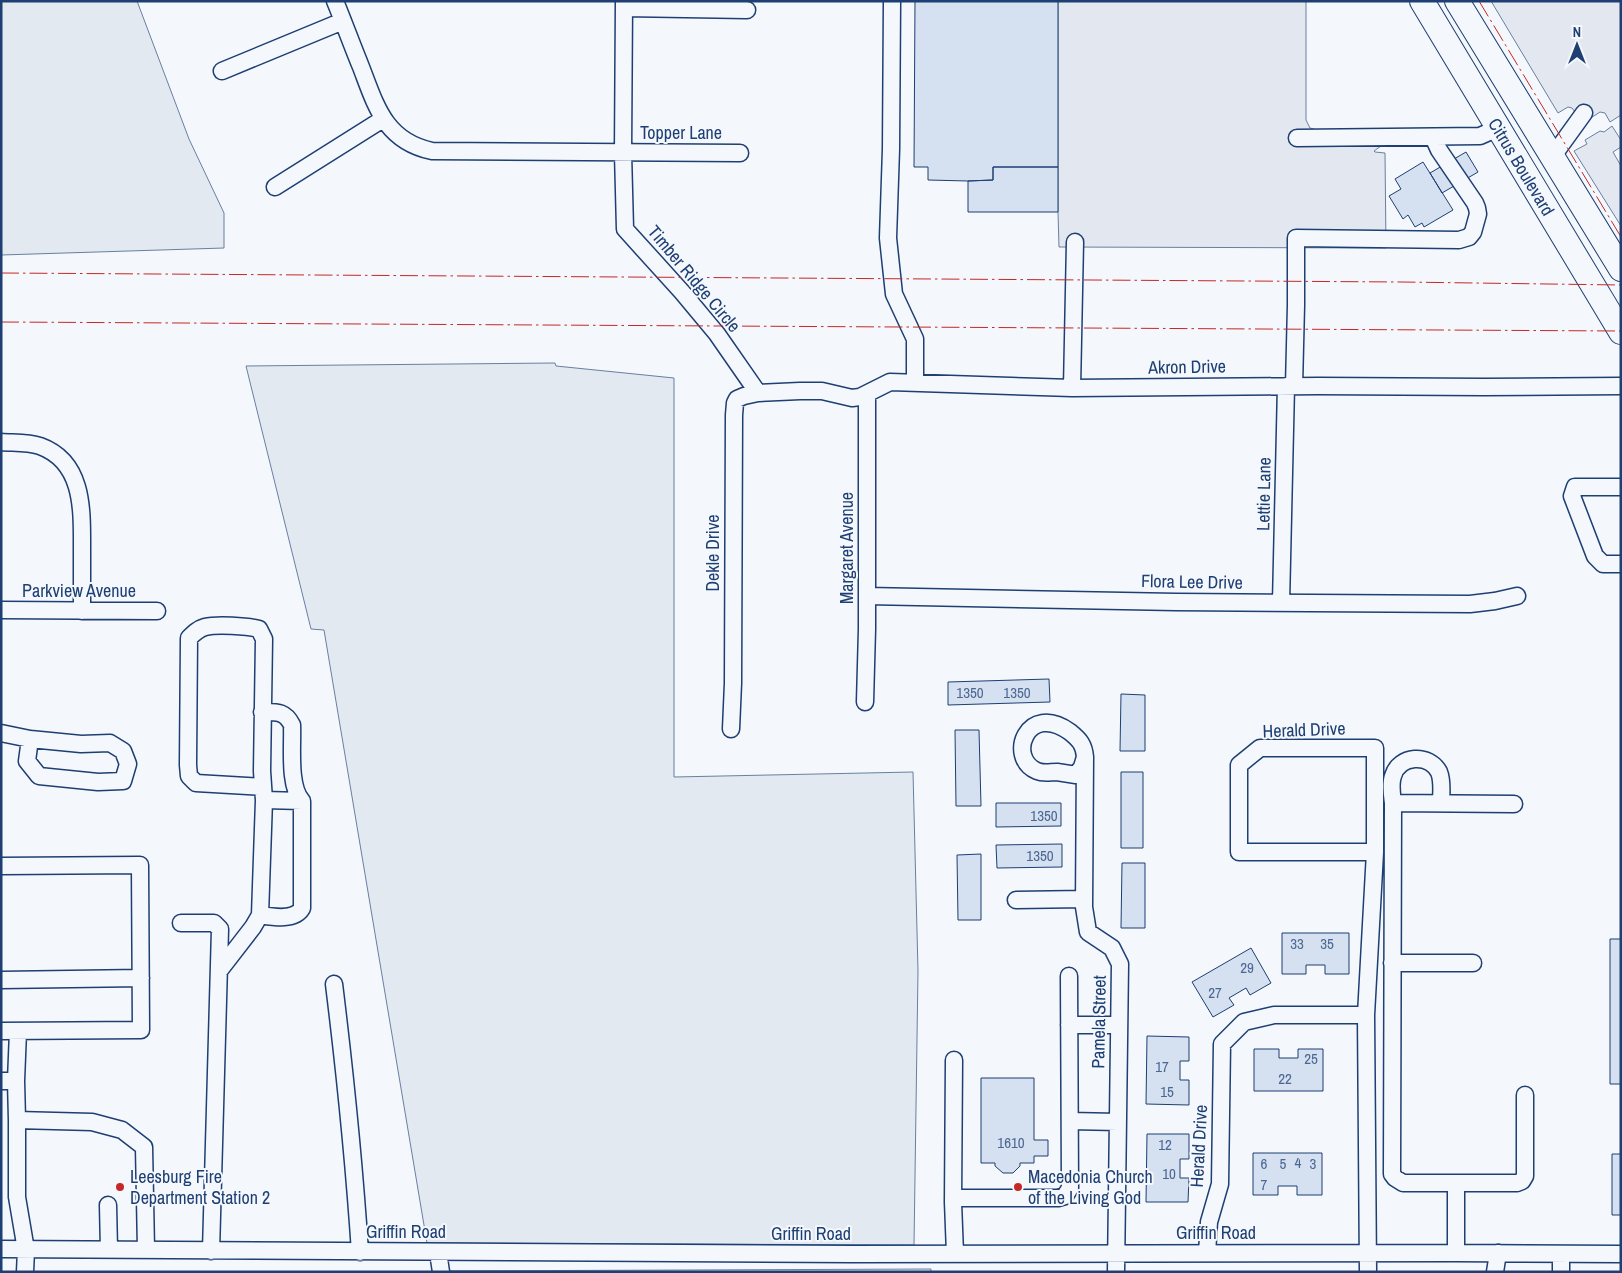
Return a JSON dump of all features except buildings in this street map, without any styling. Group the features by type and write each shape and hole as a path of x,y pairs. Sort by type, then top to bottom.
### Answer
{"highway":[{"name":"Citrus Boulevard","path":"1422,1 1621,332"},
{"name":"Citrus Boulevard","path":"1457,1 1621,269"}],"street":[{"path":"335,1 377,110 395,133 406,142 432,151 623,153"},
{"path":"892,1 888,238 894,294 915,339 915,383"},
{"name":"Timber Ridge Circle","path":"748,10 624,4 623,153 625,229 717,334 758,393"},
{"path":"222,71 343,21"},
{"path":"1553,156 1584,114"},
{"path":"276,187 383,119"},
{"path":"1297,138 1480,136 1498,128"},
{"name":"Lettie Lane","path":"1281,603 1290,386 1296,305 1296,238 1459,240 1469,238 1473,232 1478,214 1475,203 1439,150 1433,137"},
{"name":"Topper Lane","path":"623,153 740,153"},
{"path":"1072,388 1075,242"},
{"name":"Akron Drive","path":"758,393 822,391 852,398 860,397 890,382 1072,388 1621,386"},
{"name":"Dekle Drive","path":"731,729 733,683 734,415 737,399 758,393"},
{"name":"Margaret Avenue","path":"866,702 867,394"},
{"path":"1,442 40,446 55,454 73,476 79,493 82,511 82,611"},
{"path":"1621,487 1575,487 1572,496 1594,556 1603,564 1621,564"},
{"name":"Flora Lee Drive","path":"867,596 1281,603 1470,604 1517,596"},
{"name":"Parkview Avenue","path":"1,610 156,611"},
{"path":"219,971 254,927 260,915 264,794 262,712 264,639 259,629 249,626 207,626 195,631 189,638 188,650 189,776 196,783 264,794 302,801"},
{"path":"260,915 276,917 296,915 302,908 302,801 297,795 293,779 292,725 288,718 279,712 262,712"},
{"path":"1,733 30,739 81,744 110,743 123,750 128,764 123,781 98,782 39,776 27,761 30,739"},
{"name":"Herald Drive","path":"1368,1272 1366,1015 1375,852 1374,748 1260,748 1239,765 1239,852 1375,852"},
{"name":"Pamela Street","path":"1085,757 1084,898 1088,932 1112,948 1120,964 1116,1272"},
{"path":"1441,803 1440,774 1432,764 1419,759 1405,761 1396,770 1392,783 1392,1174 1403,1183 1522,1181 1525,1176 1525,1095"},
{"path":"1393,803 1514,804"},
{"path":"1,866 140,865 141,978 141,1030 1,1032"},
{"path":"1016,900 1084,898"},
{"path":"181,923 214,923 220,929 211,1251"},
{"path":"1392,963 1473,963"},
{"path":"953,1198 1058,1198 1065,1196 1070,1188 1069,976"},
{"path":"1,980 141,978"},
{"path":"334,984 357,1201 360,1252"},
{"name":"Herald Drive","path":"1207,1253 1209,1222 1220,1184 1222,1044 1244,1022 1274,1015 1366,1015"},
{"path":"1069,1025 1119,1025"},
{"path":"18,1031 9,1080 17,1120 17,1197 26,1250 25,1272"},
{"path":"954,1060 953,1198 955,1254"},
{"path":"17,1120 92,1122 122,1130 144,1147 146,1250"},
{"path":"1070,1121 1118,1122"},
{"path":"1456,1183 1456,1252"},
{"path":"108,1205 109,1250"},
{"name":"Griffin Road","path":"1,1250 955,1254 1456,1252 1621,1254"},
{"path":"438,1252 440,1272"},
{"path":"1495,1272 1498,1253"},
{"path":"1561,1254 1561,1272"}],"shaded area":[{"path":"1,1 137,1 189,139 224,213 224,248 1,255"},
{"path":"1058,1 1306,1 1306,120 1310,128 1320,131 1380,129 1381,146 1374,151 1385,153 1386,248 1059,247"},
{"path":"1491,1 1621,1 1621,115 1610,122 1605,113 1600,112 1566,134 1575,112 1572,108 1568,107 1558,113"},
{"path":"1612,126 1621,140 1621,147 1613,152 1621,166 1621,226 1574,151 1587,144 1585,140 1600,131 1604,132"},
{"path":"555,363 556,366 674,378 674,777 913,772 918,971 914,1245 427,1243 324,630 311,629 246,366"},
{"path":"931,1269 931,1272 440,1271"}],"power":[{"path":"1479,1 1621,237"},
{"path":"1,273 1621,285"},
{"path":"1,322 1621,331"}],"place":[{"name":"Leesburg Fire Department Station 2","path":"120,1187"},
{"name":"Macedonia Church of the Living God","path":"1018,1187"}]}
